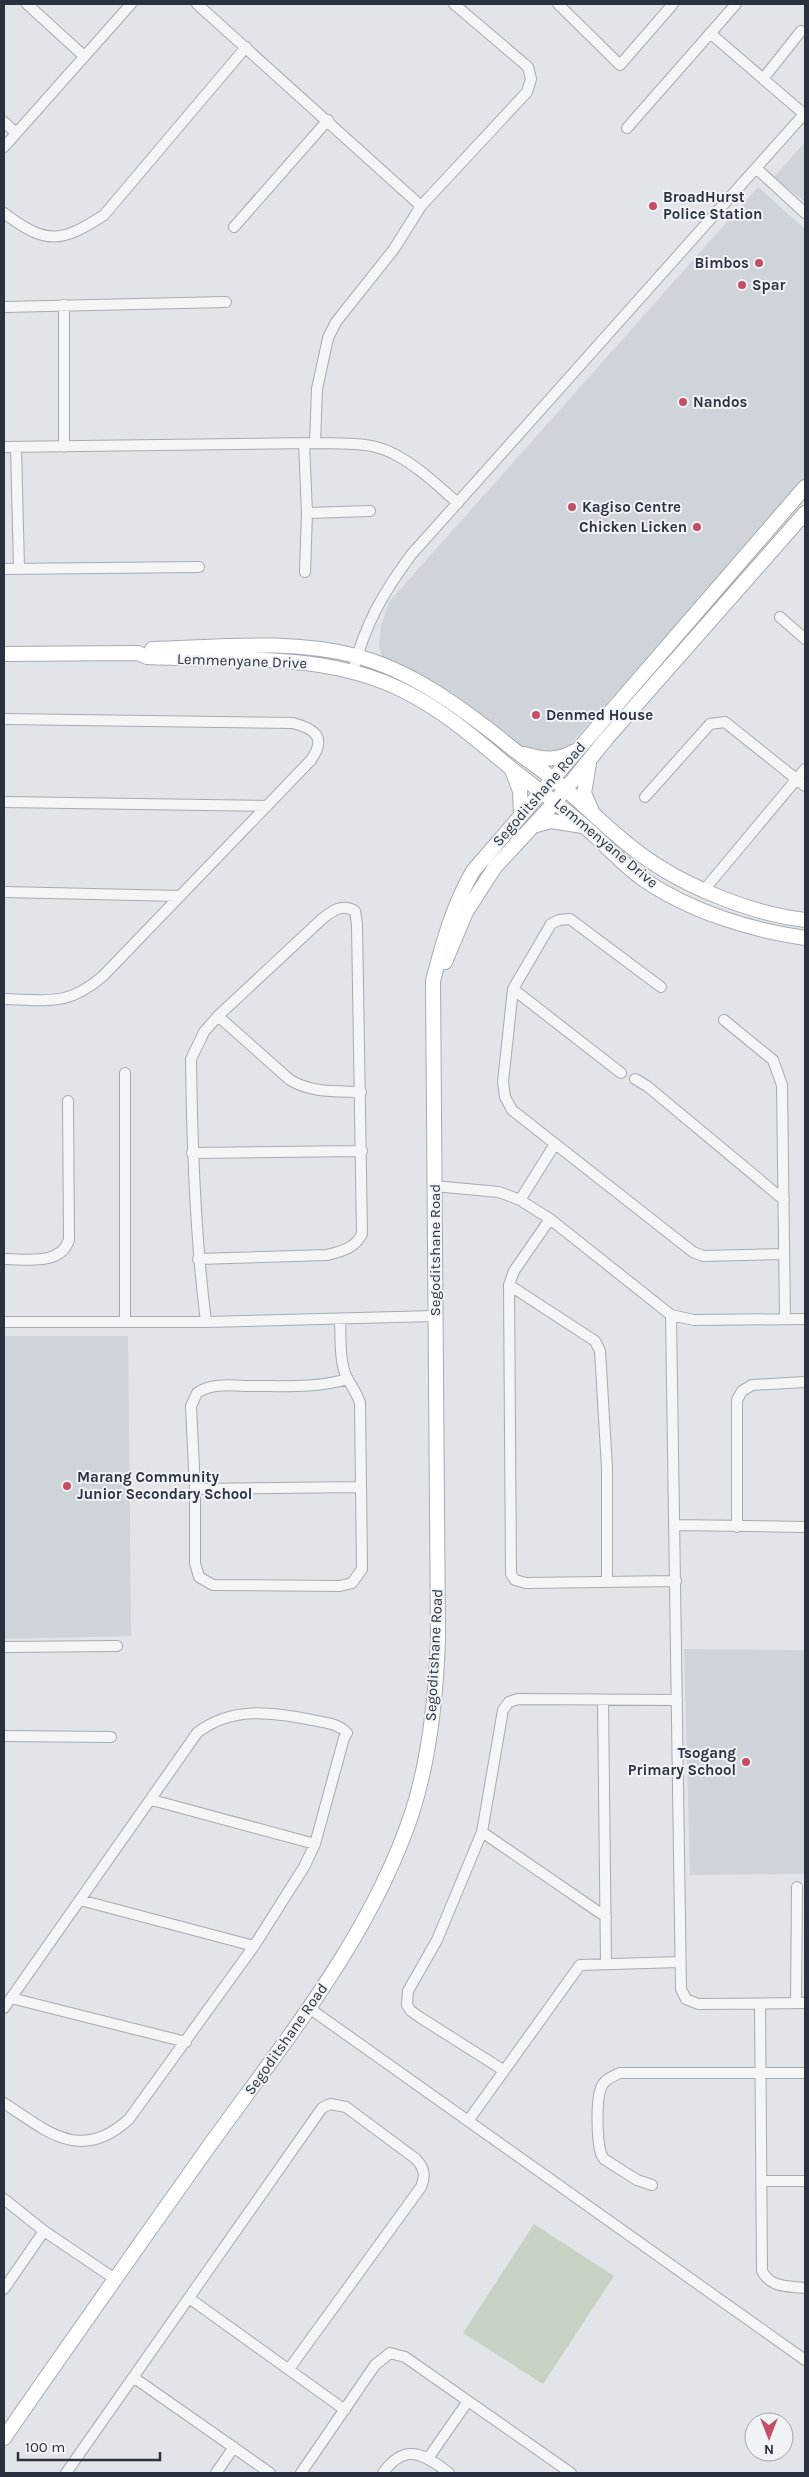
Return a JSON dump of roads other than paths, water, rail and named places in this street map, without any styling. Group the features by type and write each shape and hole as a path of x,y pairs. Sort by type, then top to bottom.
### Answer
{"street":[{"path":"27,4 84,56"},
{"path":"4,147 131,4"},
{"path":"197,4 246,46 421,206"},
{"path":"315,443 317,389 328,338 336,322 394,249 421,206 527,92 530,85 528,67 454,4"},
{"path":"558,4 620,65 673,4"},
{"path":"626,128 736,4"},
{"path":"763,79 801,31"},
{"path":"353,671 356,656 372,615 385,591 411,554 805,113 710,33"},
{"path":"4,213 40,236 55,238 83,228 104,215 246,46"},
{"path":"234,228 328,120"},
{"path":"4,122 16,133"},
{"path":"756,168 805,213"},
{"path":"4,307 226,302"},
{"path":"64,305 64,447"},
{"path":"4,447 304,443 364,445 394,454 422,473 458,503"},
{"path":"304,443 308,513 305,572"},
{"path":"16,447 19,568"},
{"name":"Segoditshane Road","path":"4,2438 309,2008 353,1941 384,1883 412,1813 433,1717 438,1639 432,1069 433,980 445,931 459,896 473,871 805,487"},
{"path":"308,513 370,512"},
{"name":"Segoditshane Road","path":"434,987 440,982 448,954 466,912 495,867 556,801 805,512"},
{"path":"4,569 198,567"},
{"path":"780,617 805,639"},
{"name":"Lemmenyane Drive","path":"138,654 146,650 296,646 356,656 409,677 433,690 471,716 554,779 631,848 681,881 740,904 776,915 805,920"},
{"name":"Lemmenyane Drive","path":"4,654 138,654 147,657 283,661 322,665 353,671 405,692 431,706 461,727 512,769 556,801 643,878 671,896 738,922 805,938"},
{"path":"4,720 293,723 306,726 313,731 319,740 318,749 266,806 103,976 87,990 73,997 54,1000 4,999"},
{"path":"645,797 710,724 717,721 725,722 805,786"},
{"path":"516,752 551,760 564,757 578,749"},
{"path":"590,760 584,793 586,802 596,816"},
{"path":"512,769 520,791 521,815"},
{"path":"704,890 805,769"},
{"path":"4,802 266,806"},
{"path":"532,826 551,821 586,827"},
{"path":"4,892 180,896"},
{"path":"198,1258 327,1256 345,1251 357,1244 362,1234 357,924 355,911 350,908 342,907 332,911 322,919 218,1016 204,1032 191,1059 192,1153 198,1258 206,1322"},
{"path":"661,987 570,919 559,920 551,924 513,989 503,1082 505,1097 512,1110 692,1252 703,1256 784,1254"},
{"path":"513,989 621,1073"},
{"path":"218,1016 290,1080 300,1086 310,1090 361,1092"},
{"path":"724,1020 774,1060 782,1085 785,1320"},
{"path":"125,1073 126,1322"},
{"path":"635,1079 647,1086 784,1200"},
{"path":"4,1259 46,1259 62,1253 69,1240 68,1101"},
{"path":"520,1200 555,1144"},
{"path":"192,1153 362,1151"},
{"path":"434,1186 499,1192 520,1200 550,1219 671,1314 694,1320 805,1319"},
{"path":"550,1219 514,1271 509,1285 511,1574 515,1580 526,1583 676,1581"},
{"path":"509,1285 596,1341 600,1351 607,1468 607,1582"},
{"path":"671,1314 680,1989 686,1999 698,2004 801,2003 797,1887"},
{"path":"4,1322 206,1322 435,1316"},
{"path":"340,1319 343,1364 360,1403 362,1569 352,1583 340,1586 213,1585 204,1581 199,1577 195,1563 195,1489 191,1406 197,1393 212,1386 309,1386 330,1384 348,1379"},
{"path":"736,1526 737,1400 742,1391 752,1385 805,1382"},
{"path":"195,1489 361,1487"},
{"path":"675,1525 805,1527"},
{"path":"4,1647 117,1646"},
{"path":"503,2070 410,2011 407,2005 408,1991 437,1940 482,1832 503,1710 509,1702 518,1699 677,1700"},
{"path":"603,1700 606,1963"},
{"path":"4,2008 152,1800 197,1733 209,1723 224,1717 251,1713 276,1713 338,1726 347,1733 315,1844 304,1867 254,1946 129,2119 102,2138 74,2140 48,2132 4,2102"},
{"path":"4,1736 111,1737"},
{"path":"152,1800 315,1844"},
{"path":"482,1832 606,1917"},
{"path":"80,1900 254,1946"},
{"path":"468,2121 574,1970 580,1965 680,1962"},
{"path":"11,1998 186,2042"},
{"path":"760,2004 762,2271 776,2285 805,2288"},
{"path":"309,2008 805,2360"},
{"path":"652,2185 637,2180 604,2159 601,2154 598,2101 603,2084 620,2073 805,2073"},
{"path":"66,2473 322,2108 330,2104 346,2106 416,2159 423,2167 424,2178 421,2187 289,2369"},
{"path":"761,2181 805,2181"},
{"path":"4,2200 44,2231 115,2279"},
{"path":"4,2289 7,2278 44,2231"},
{"path":"189,2298 345,2410"},
{"path":"301,2473 375,2365 390,2354 405,2357 571,2473"},
{"path":"133,2377 270,2473"},
{"path":"429,2457 468,2401"},
{"path":"216,2473 234,2446"},
{"path":"383,2473 391,2462 405,2454 429,2457 450,2473"}],"place":[{"name":"BroadHurst Police Station","path":"653,206"},
{"name":"Bimbos","path":"759,263"},
{"name":"Spar","path":"742,285"},
{"name":"Nandos","path":"683,402"},
{"name":"Kagiso Centre","path":"572,507"},
{"name":"Chicken Licken","path":"697,527"},
{"name":"Denmed House","path":"536,715"},
{"name":"Marang Community Junior Secondary School","path":"67,1486"},
{"name":"Tsogang Primary School","path":"746,1762"}]}
